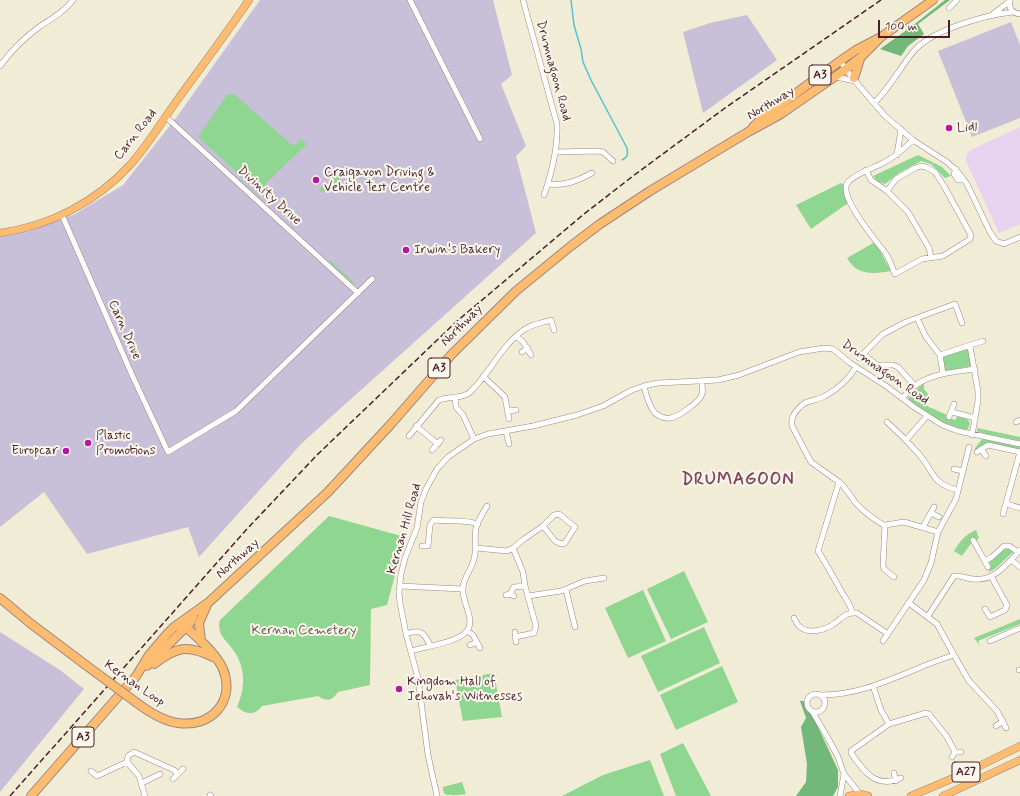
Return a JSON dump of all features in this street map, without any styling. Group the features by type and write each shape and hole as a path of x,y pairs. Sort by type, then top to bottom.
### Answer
{"highway":[{"name":"Northway","path":"135,678 143,665 183,624 190,623 195,613 209,602 328,492 391,424 452,354 516,291 571,246 650,191 748,132 781,114 836,77 843,65 856,50 881,37 934,0"},
{"name":"Northway","path":"748,132 762,118 843,65 860,58 881,37"},
{"path":"854,80 860,58"},
{"name":"Kernan Loop","path":"0,598 30,623 149,712 177,723 191,724 202,722 217,711 226,693 227,684 225,674 217,659 183,624"},
{"path":"201,642 199,623 209,602"},
{"name":"Northway","path":"31,796 183,624"},
{"name":"A3","path":"135,678 168,653 175,651 193,649 217,659"}],"main road":[{"name":"Carn Road","path":"0,233 35,224 62,214 92,199 114,180 134,160 156,132 249,0"},
{"name":"A27","path":"911,796 963,774 1020,746"},
{"name":"A27","path":"943,796 1020,760"},
{"path":"849,796 860,794 868,796"}],"street":[{"path":"0,66 20,43 73,0"},
{"path":"410,0 480,139"},
{"name":"Drumnagoon Road","path":"523,0 555,113 557,132 556,152 544,195"},
{"path":"949,8 956,0"},
{"path":"1010,0 1010,7 1018,14"},
{"path":"990,15 1010,0"},
{"path":"874,103 886,90 913,52 923,42 934,35 961,24 990,15 1018,14"},
{"path":"843,65 885,116 914,140 948,162 956,169 964,180 996,241 1004,244 1020,237"},
{"path":"836,77 854,80"},
{"name":"Divinity Drive","path":"166,117 358,293"},
{"path":"897,155 901,129"},
{"path":"887,191 896,179 915,168 921,166 926,167 935,172 971,235 970,239 943,256 922,259 895,274 888,256 860,219 846,194 845,187 847,182 866,170 897,155 914,140"},
{"path":"556,152 598,151 603,152 613,161"},
{"path":"866,170 871,180 887,191 908,212 929,248 931,257"},
{"path":"548,184 577,182 592,173"},
{"name":"Carn Drive","path":"62,214 133,377 168,452 236,411 358,293"},
{"path":"358,293 372,278"},
{"path":"859,358 883,334 954,301 962,323"},
{"path":"916,318 926,337 940,355 943,374"},
{"path":"409,436 416,426 440,400 445,397 455,397 468,394 502,351 525,329 551,320 554,330"},
{"path":"517,336 528,348 531,355"},
{"path":"940,355 984,341"},
{"path":"970,346 978,391 972,435"},
{"path":"522,352 528,348"},
{"name":"Drumnagoon Road","path":"689,382 718,380 739,375 799,352 824,348 832,349 841,355 845,360 886,386 942,425 958,432 1020,444"},
{"path":"864,354 877,365 893,365 898,367 915,386"},
{"path":"856,367 851,376 838,388 822,398 802,403 793,414 791,420 792,426 811,462 848,489 856,502 872,518 885,526"},
{"path":"902,398 915,386 927,378 975,369"},
{"path":"483,376 505,397 509,419"},
{"name":"Kernan Hill Road","path":"437,796 428,755 418,678 406,634 400,603 400,586 405,558 417,528 421,502 437,469 448,457 474,439 581,413 603,406 624,394 644,386 658,383 689,382"},
{"path":"644,386 655,412 663,418 669,418 678,416 700,398 703,393 702,382"},
{"path":"455,397 456,407 463,415 474,439"},
{"path":"954,404 950,414 975,418"},
{"path":"508,412 516,410"},
{"path":"906,440 927,416"},
{"path":"887,422 920,455 933,477 939,483 949,488 958,490"},
{"path":"416,426 439,442 432,450"},
{"path":"506,431 509,444"},
{"path":"986,456 979,450 988,445 1020,452 1004,514"},
{"path":"883,641 909,603 931,563 938,532 956,499 969,447"},
{"path":"954,469 963,471"},
{"path":"839,482 818,551 828,565 850,605 852,612"},
{"path":"1007,504 1020,508"},
{"path":"411,651 460,637 467,631 470,622 462,589 474,560 476,530 487,506"},
{"path":"923,527 934,507"},
{"path":"931,513 939,517"},
{"path":"476,548 507,551 543,526 554,515 559,514 575,527 565,542 561,544 555,541 543,526"},
{"path":"422,546 428,546 430,525 434,520 452,522 467,520 478,524"},
{"path":"885,526 904,522 938,532"},
{"path":"885,526 883,565 884,569 894,577"},
{"path":"973,540 988,567"},
{"path":"928,616 954,576 958,575 974,580 997,574 1019,551 1009,546 1004,546 992,557 984,561"},
{"path":"513,548 523,572 525,586 535,616 536,626 535,632 515,637"},
{"path":"1011,560 1020,567"},
{"path":"985,610 990,618 1005,610 1006,605 991,576"},
{"path":"528,596 566,590 585,581 604,578"},
{"path":"400,586 462,589"},
{"path":"510,595 514,587 525,586"},
{"path":"566,590 576,621 575,627"},
{"path":"909,603 938,624 969,681 998,711 1006,728"},
{"path":"794,618 799,626 806,630 815,631 826,629 836,623 845,614 852,612 857,613 888,634"},
{"path":"990,641 1020,628"},
{"path":"406,634 418,631 422,633 430,645"},
{"path":"467,631 472,634 480,648"},
{"path":"470,645 476,642"},
{"path":"825,701 838,695 873,686 954,655"},
{"path":"873,686 881,710 889,724"},
{"path":"838,695 822,695 816,693 810,695 807,701 808,707 821,725 838,757 844,774 860,794"},
{"path":"821,725 821,710 825,701 822,695"},
{"path":"812,711 815,712 821,710"},
{"path":"894,773 898,780 888,782 877,780 869,776 862,769 851,753 853,748 889,724 926,713 929,714 947,737 956,753"},
{"path":"996,726 1003,721"},
{"path":"145,796 139,776 128,762 128,756 134,752 174,770 178,774"},
{"path":"91,771 97,776 128,762"},
{"path":"173,779 183,768"},
{"path":"142,783 160,774"},
{"path":"840,796 844,774"}],"shaded area":[{"path":"260,0 493,0 512,75 501,84 526,146 516,156 536,233 302,443 199,557 188,527 87,554 44,492 0,527 0,237 26,232 75,214 123,185 176,118"},
{"path":"747,15 777,60 703,113 683,32 710,23"},
{"path":"1011,22 1020,45 1020,118 972,137 938,51"},
{"path":"1020,127 1020,224 999,233 966,161 966,156 969,151"},
{"path":"0,632 60,670 84,689 0,792"}],"green space":[{"path":"945,0 950,0 918,24 924,34 908,46 901,56 880,49 911,27"},
{"path":"234,94 293,146 301,139 307,144 268,181 261,192 257,191 198,137 227,95"},
{"path":"199,143 259,197 258,197"},
{"path":"918,155 942,167 951,176 945,178 931,164 921,161 899,173 885,184 878,182 873,176"},
{"path":"341,169 345,173 330,188 324,192 318,191"},
{"path":"841,183 844,185 844,195 848,203 811,229 796,205"},
{"path":"875,242 891,271 872,273 861,271 851,264 847,258"},
{"path":"328,260 330,260 357,285 352,283"},
{"path":"965,349 968,350 971,366 947,371 944,369 942,357"},
{"path":"924,383 924,389 928,394 928,401 923,400 922,402 955,420 958,416 967,419 970,423 968,429 965,430 942,422 925,413 912,403 908,398"},
{"path":"977,428 1020,437 1020,441 982,433 977,431"},
{"path":"982,439 1020,446 1020,450 987,443 975,450"},
{"name":"Kernan Cemetery","path":"329,516 405,537 387,605 371,609 370,685 338,692 329,700 318,696 262,706 253,713 244,712 237,707 243,689 241,664 235,653 222,636 219,626 220,620"},
{"path":"976,530 979,538 976,541 971,539 972,542 962,556 954,551 964,538"},
{"path":"1009,547 1013,551 1012,553 996,568 989,572 988,568 991,567 989,562"},
{"path":"684,571 708,622 671,639 647,589"},
{"path":"643,590 666,641 628,658 605,608"},
{"path":"1020,619 1020,624 978,641 980,646 974,638"},
{"path":"704,627 720,663 658,692 641,656"},
{"path":"722,666 738,702 676,730 660,695"},
{"path":"494,673 502,717 463,721 455,680"},
{"path":"800,701 806,701 838,770 838,787 833,796 796,796 806,782 807,764 801,727 806,718"},
{"path":"683,743 711,796 676,796 660,754"},
{"path":"650,760 664,796 562,796 603,775"},
{"path":"462,782 466,794 445,794 443,787"}],"waterway":[{"path":"571,0 574,25 583,62 627,148 627,156 622,160"}],"railway":[{"path":"10,796 246,530 317,455 456,322 584,214 633,176 725,108 881,0"}],"place":[{"name":"Lidl","path":"949,128"},
{"name":"Craigavon Driving & Vehicle Test Centre","path":"316,180"},
{"name":"Irwin's Bakery","path":"406,250"},
{"name":"Plastic Promotions","path":"88,443"},
{"name":"Europcar","path":"66,451"},
{"name":"Kingdom Hall of Jehovah's Witnesses","path":"399,689"}],"district":[{"name":"DRUMAGOON","path":"738,480"}]}
